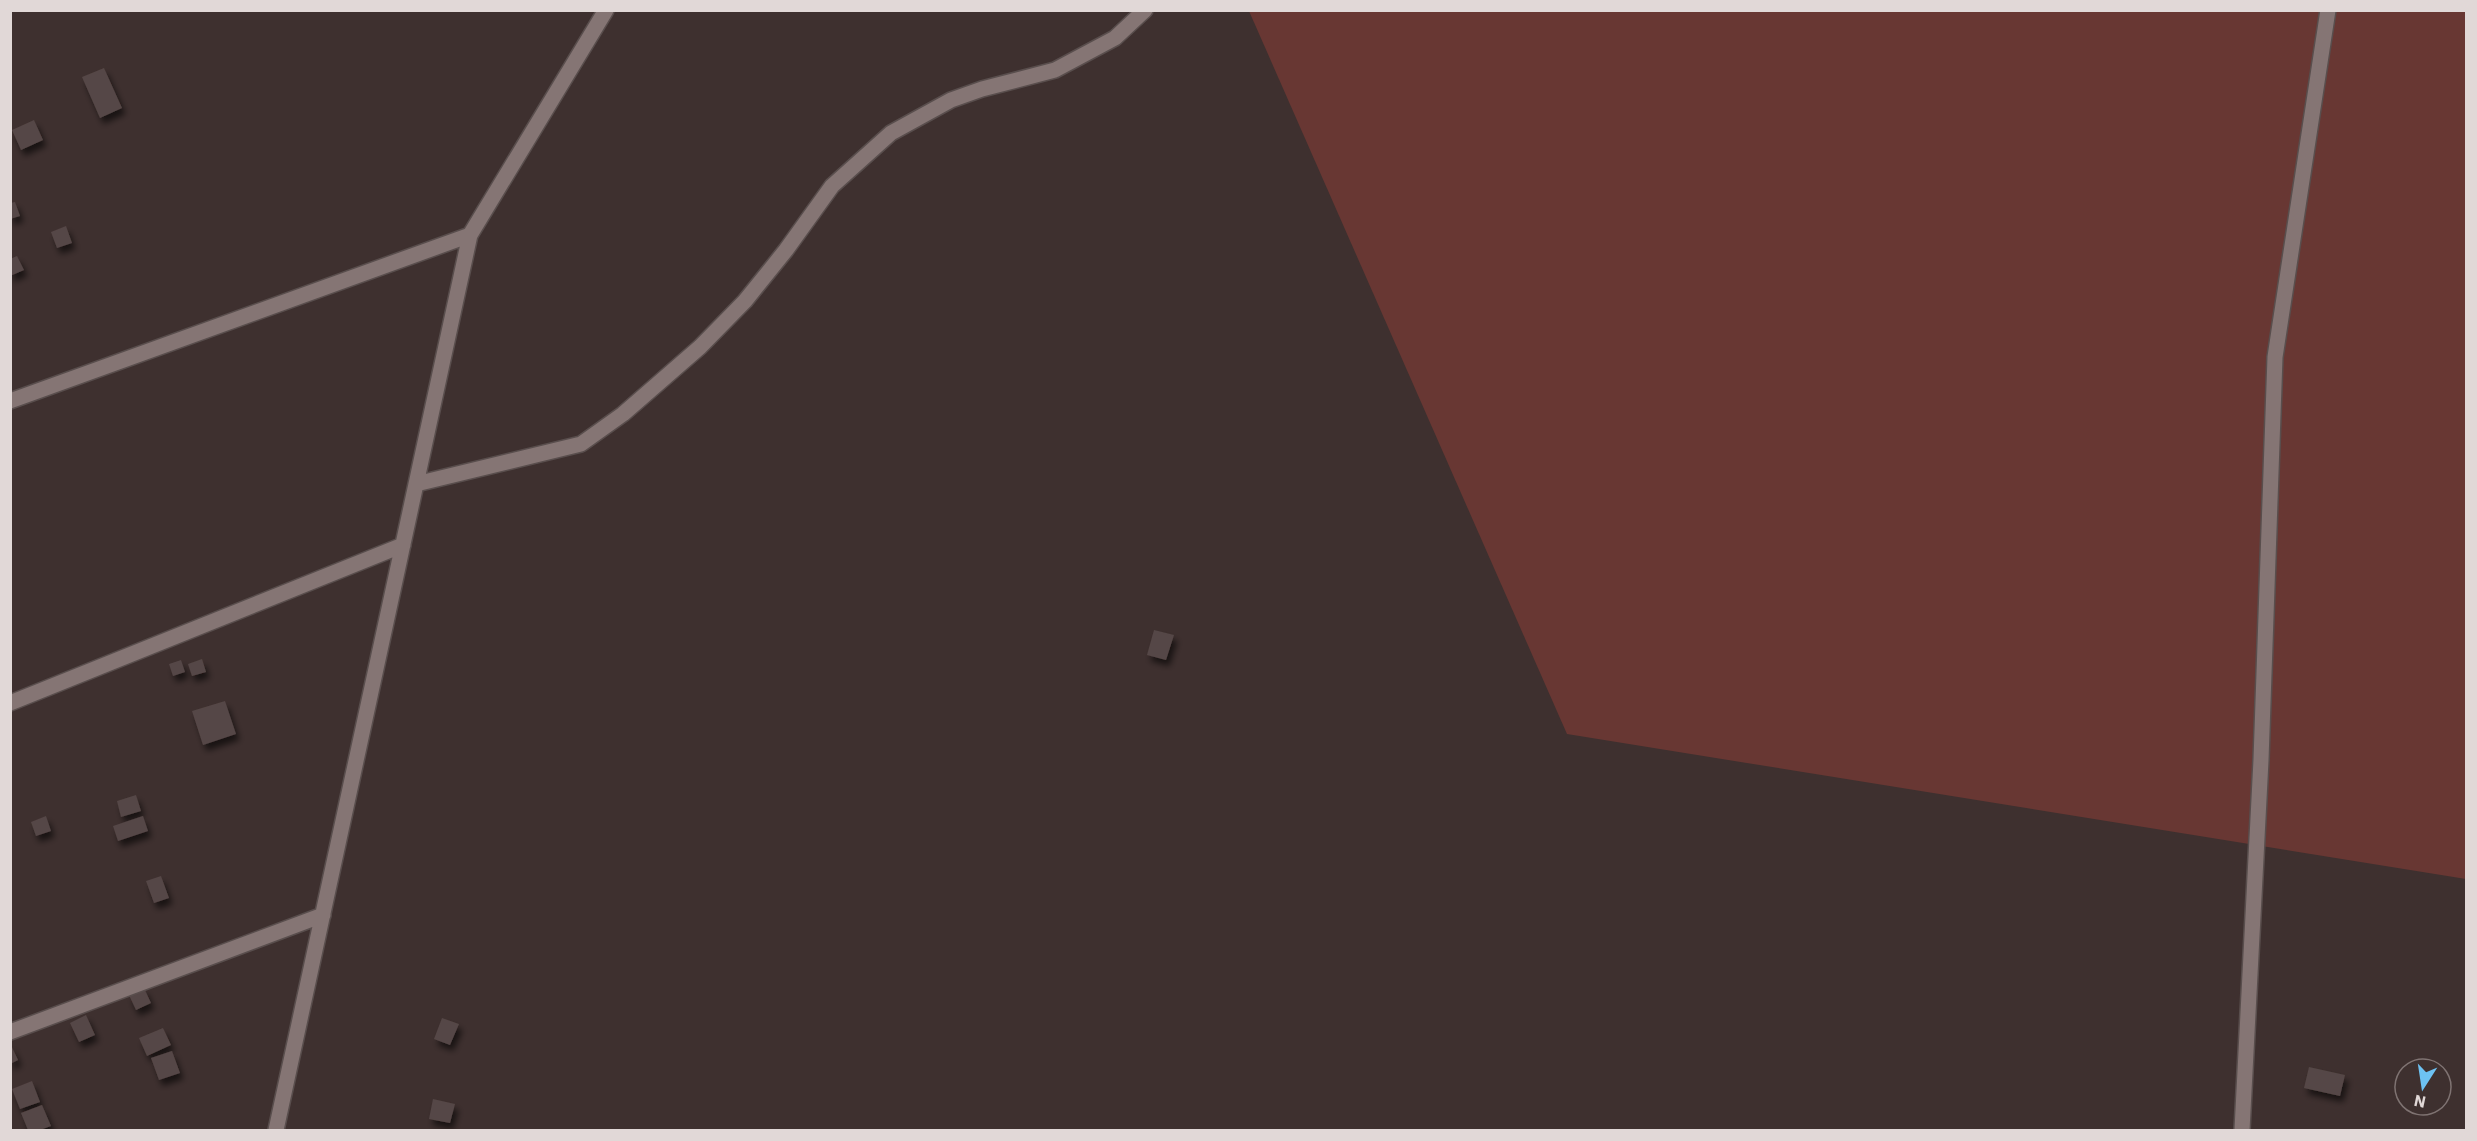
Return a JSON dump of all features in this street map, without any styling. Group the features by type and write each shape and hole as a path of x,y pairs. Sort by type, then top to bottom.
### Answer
{"street":[{"path":"276,1131 470,235 606,10"},
{"path":"416,484 581,444 655,388 700,347 765,276 831,186 891,133 951,100 982,89 1055,70 1115,38 1144,10"},
{"path":"2242,1131 2261,760 2275,357 2328,10"},
{"path":"10,401 470,235"},
{"path":"10,703 403,545"},
{"path":"10,1032 323,915"}],"shaded area":[{"path":"1249,11 2466,11 2466,879 1567,734"}],"building":[{"path":"104,68 122,108 100,118 82,77"},
{"path":"34,120 43,140 21,150 12,130"},
{"path":"15,202 20,216 10,219 10,203"},
{"path":"66,226 72,243 57,248 51,232"},
{"path":"17,256 24,270 10,276 10,259"},
{"path":"1154,630 1174,635 1166,660 1147,655"},
{"path":"202,659 206,672 192,676 188,664"},
{"path":"181,660 185,672 173,676 169,664"},
{"path":"225,701 236,734 203,745 192,711"},
{"path":"136,795 141,811 121,817 117,801"},
{"path":"46,816 51,831 36,836 31,822"},
{"path":"143,816 148,831 118,841 113,826"},
{"path":"161,876 169,898 154,903 146,881"},
{"path":"144,988 151,1003 136,1010 129,995"},
{"path":"86,1015 95,1035 79,1042 70,1023"},
{"path":"442,1018 459,1024 450,1045 434,1039"},
{"path":"163,1028 171,1045 147,1056 139,1038"},
{"path":"10,1043 18,1060 10,1064"},
{"path":"172,1051 180,1073 159,1080 151,1058"},
{"path":"2309,1067 2345,1075 2340,1096 2304,1088"},
{"path":"32,1081 40,1102 20,1109 12,1089"},
{"path":"433,1099 455,1104 450,1123 429,1119"},
{"path":"42,1105 51,1126 40,1130 28,1130 21,1113"}]}
